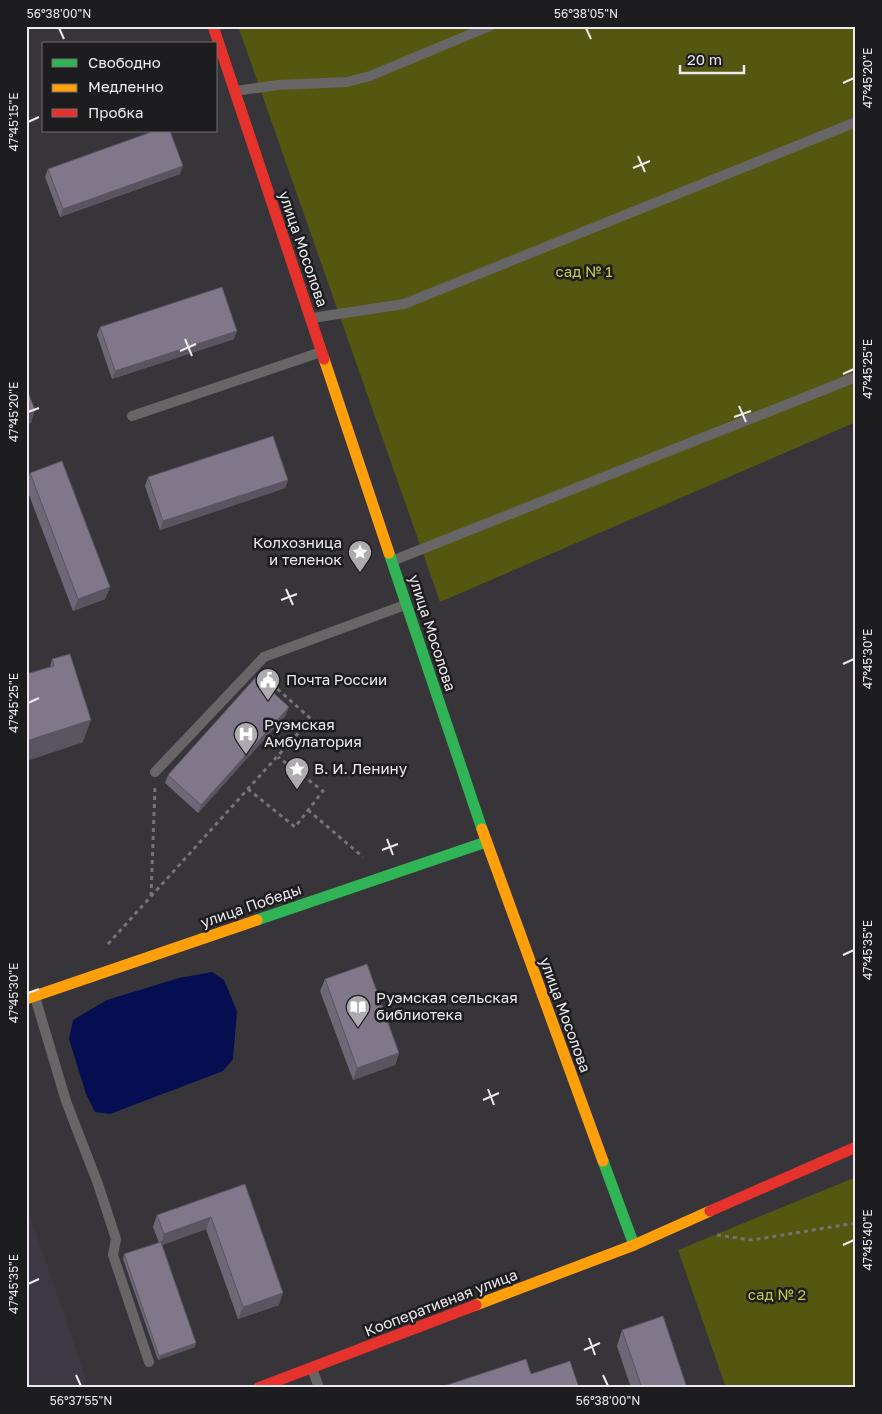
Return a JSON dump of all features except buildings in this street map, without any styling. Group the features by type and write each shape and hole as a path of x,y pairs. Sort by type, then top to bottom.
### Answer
{"street":[{"name":"улица Мосолова","path":"213,26 486,842 634,1245"},
{"name":"улица Победы","path":"30,998 486,842"},
{"name":"Кооперативная улица","path":"258,1388 634,1245 856,1147"}],"lane":[{"path":"235,91 278,85 347,82 370,76 490,26"},
{"path":"311,318 404,304 856,122"},
{"path":"132,416 322,352"},
{"path":"392,561 856,377"},
{"path":"155,772 264,657 407,604"},
{"path":"30,998 66,1102 98,1184 116,1239 113,1255 149,1362"},
{"path":"312,1368 319,1388"}],"path":[{"path":"108,944 311,719 254,668"},
{"path":"248,790 295,827 323,791 278,757"},
{"path":"151,896 155,772"},
{"path":"308,810 363,857"},
{"path":"714,1235 752,1240 856,1223"}],"shaded area":[{"path":"212,972 224,980 237,1011 233,1059 223,1071 110,1114 95,1112 86,1094 69,1039 73,1020 107,1000 179,978"},
{"path":"30,1215 87,1382 69,1388 26,1388 26,1216"}],"green space":[{"name":"сад № 1","path":"238,26 856,26 856,422 440,602"},
{"name":"сад № 2","path":"856,1177 856,1388 726,1388 678,1250"}],"traffic: fast":[{"path":"389,553 482,829"},
{"path":"257,920 486,842"},
{"path":"603,1161 634,1245"}],"traffic: slow":[{"path":"324,359 389,553"},
{"path":"482,829 603,1161"},
{"path":"26,999 257,920"},
{"path":"476,1305 634,1245 710,1211"}],"traffic: jam":[{"path":"213,26 324,359"},
{"path":"710,1211 856,1147"},
{"path":"258,1388 476,1305"}],"place":[{"name":"Колхозница и теленок","path":"360,573"},
{"name":"Почта России","path":"268,701"},
{"name":"Руэмская Амбулатория","path":"246,755"},
{"name":"В. И. Ленину","path":"297,790"},
{"name":"Руэмская сельская библиотека","path":"358,1028"}]}
